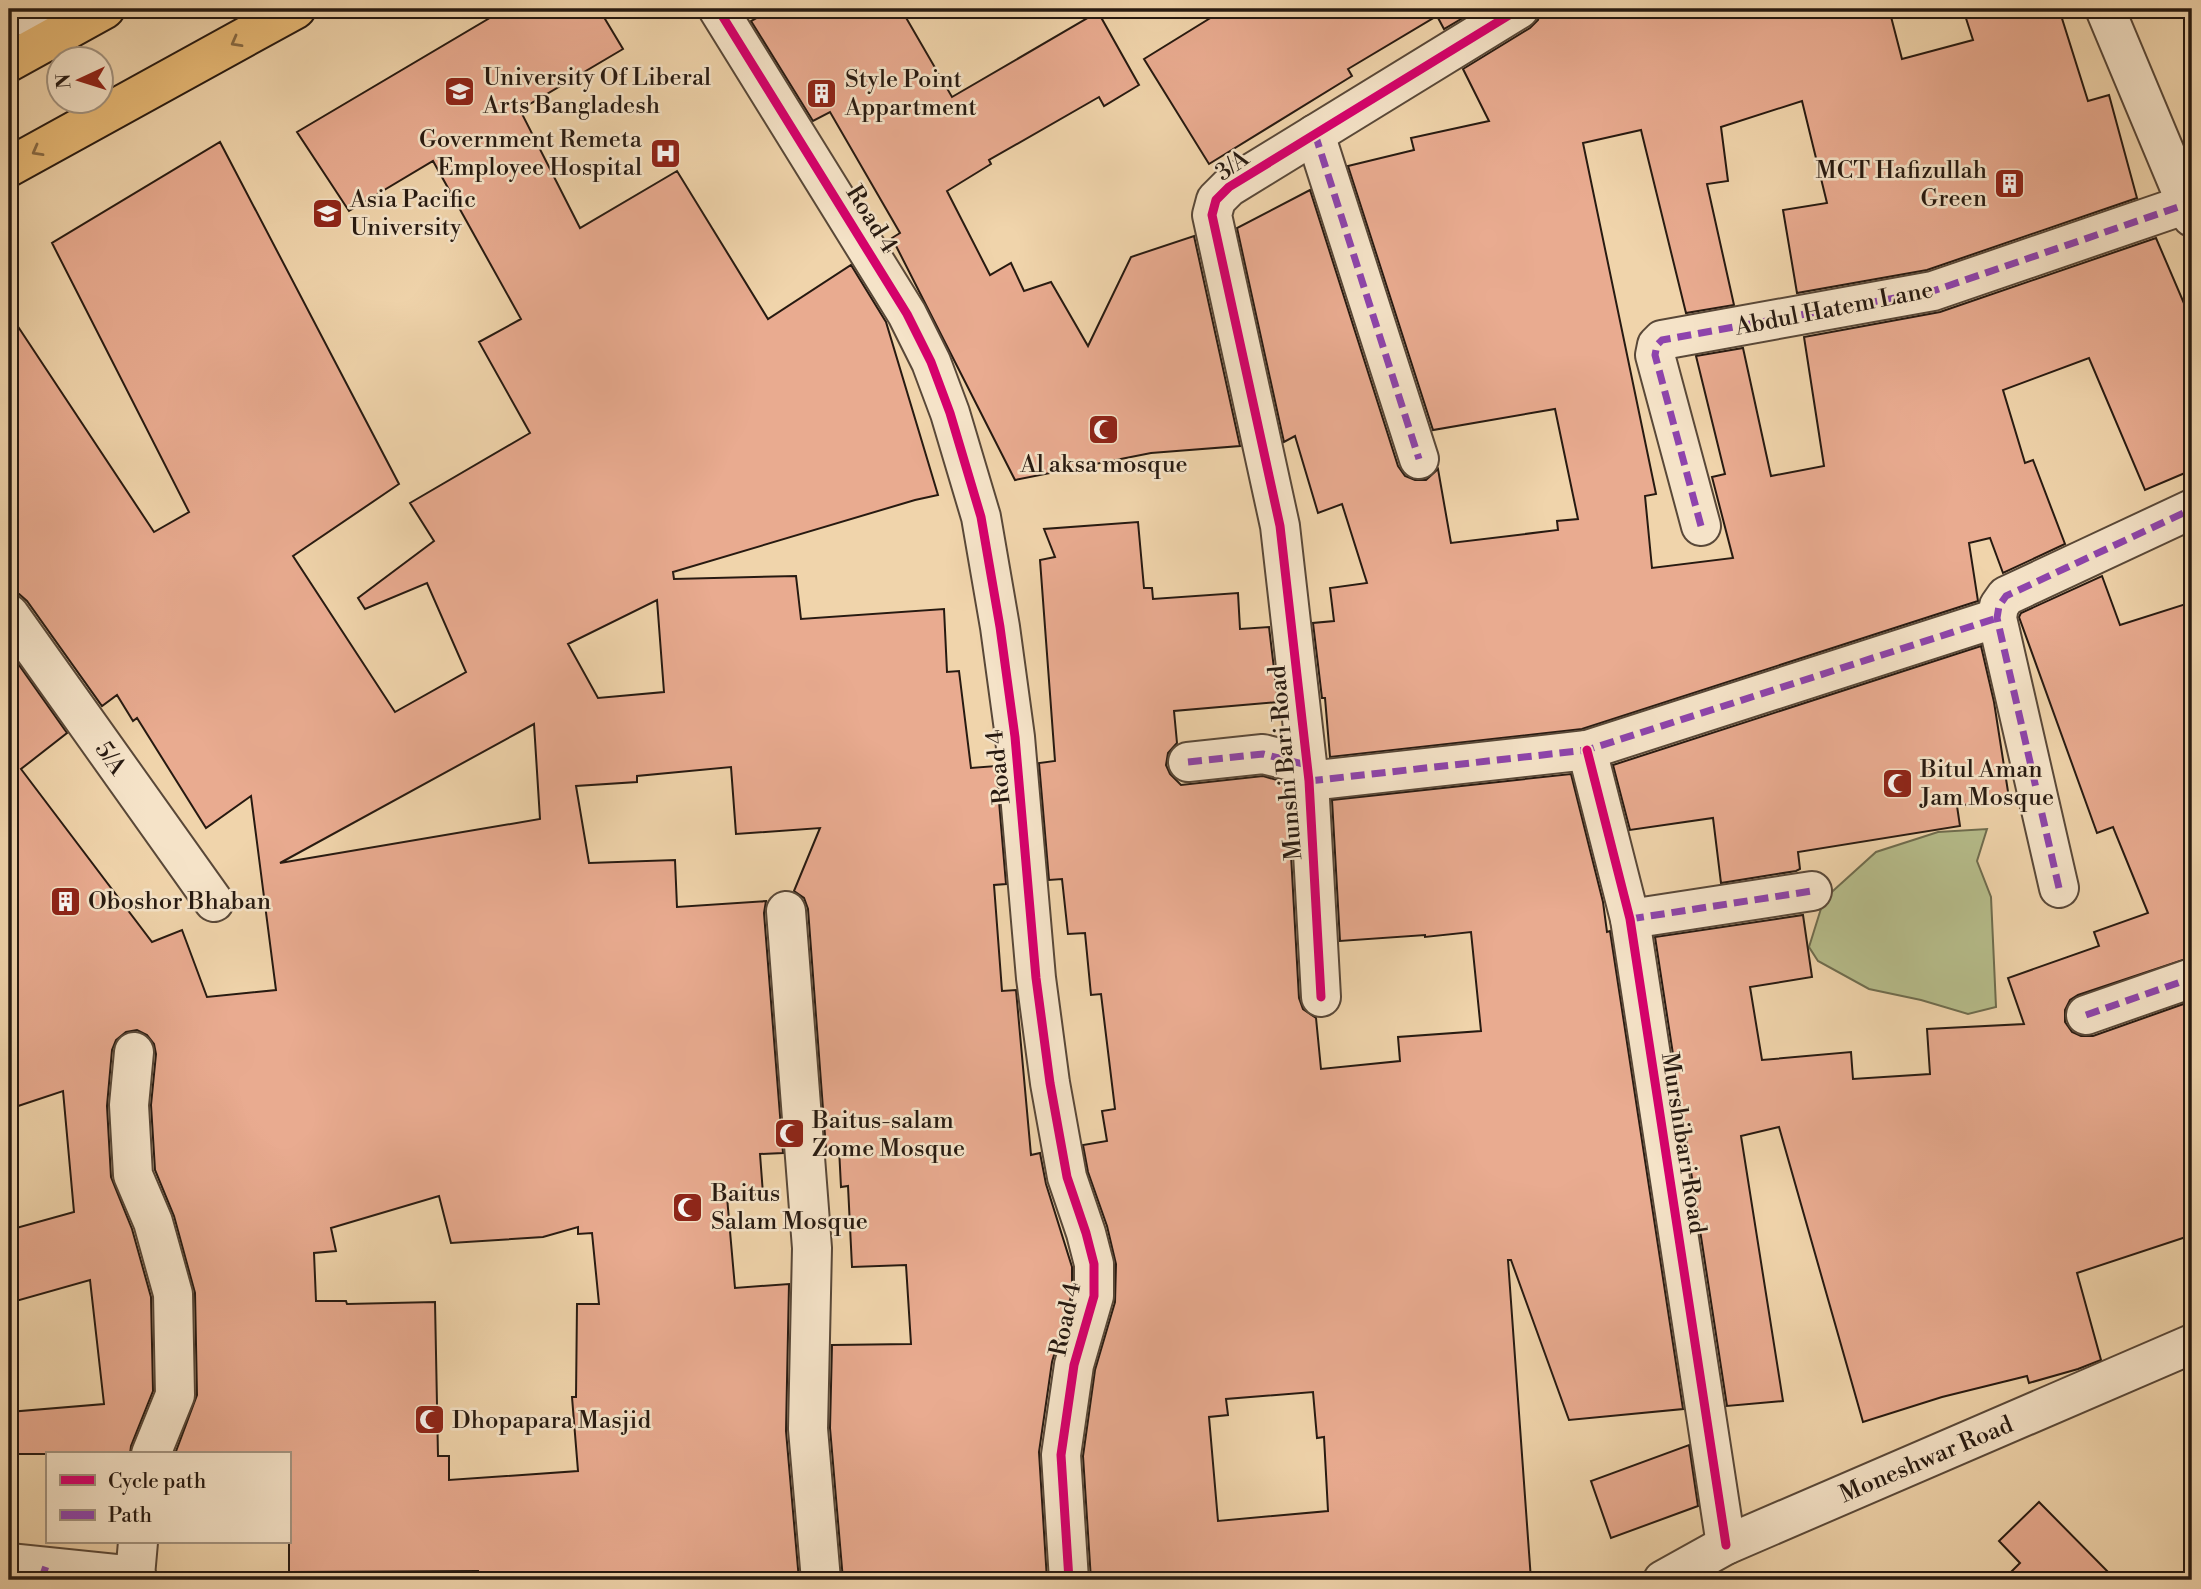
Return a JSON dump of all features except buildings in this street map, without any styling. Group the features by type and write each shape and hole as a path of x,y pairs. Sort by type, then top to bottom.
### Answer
{"main road":[{"path":"9,62 104,9"},
{"path":"9,167 296,9"}],"street":[{"path":"27,9 45,42"},
{"name":"Road 4","path":"718,9 907,314 931,362 950,413 981,517 1015,737 1036,978 1050,1083 1067,1177 1094,1264 1094,1296 1074,1365 1060,1455 1069,1580"},
{"name":"3/A","path":"1280,526 1212,215 1216,200 1229,187 1519,9"},
{"path":"2105,9 2190,211"},
{"path":"1315,134 1419,459"},
{"name":"Abdul Hatem Lane","path":"1701,526 1655,355 1657,345 1662,340 1933,291 2190,211"},
{"path":"2059,888 1997,618 1999,606 2006,596 2192,509"},
{"name":"Munshi Bari Road","path":"1280,526 1308,773 1321,997"},
{"name":"5/A","path":"9,614 214,902"},
{"path":"1188,762 1263,754 1308,773 1587,750 1997,618"},
{"name":"Murshibari Road","path":"1587,750 1630,919 1726,1545"},
{"path":"1630,919 1812,891"},
{"path":"786,911 811,1248 808,1429 821,1580"},
{"path":"2086,1015 2192,978"},
{"path":"134,1052 130,1105 133,1175 153,1223 173,1294 175,1395 152,1452"},
{"name":"Moneshwar Road","path":"1663,1580 1726,1545 2192,1345"},
{"path":"32,1570 137,1566"}],"green space":[{"path":"1987,829 1977,861 1991,897 1996,1007 1968,1014 1869,989 1818,961 1809,947 1824,899 1876,852 1938,832"}],"marked path":[{"path":"1315,134 1419,459"},
{"path":"1701,526 1655,355 1657,345 1662,340 1933,291 2187,204"},
{"path":"2059,888 1997,618 1999,606 2006,596 2192,509"},
{"path":"1309,781 1587,750 1997,618"},
{"path":"1188,762 1263,754 1307,765"},
{"path":"1630,919 1812,891"},
{"path":"2086,1015 2192,978"},
{"path":"41,1580 46,1566"}],"cycle path":[{"path":"718,9 907,314 931,362 950,413 981,517 1015,737 1036,978 1050,1083 1067,1177 1094,1264 1094,1296 1074,1365 1061,1455 1069,1580"},
{"path":"1321,997 1309,781 1280,526 1212,215 1216,200 1229,187 1519,9"},
{"path":"1587,750 1630,919 1726,1545"}],"place":[{"name":"University Of Liberal Arts Bangladesh","path":"460,91"},
{"name":"Style Point Appartment","path":"822,93"},
{"name":"Government Remeta Employee Hospital","path":"665,153"},
{"name":"MCT Hafizullah Green","path":"2010,184"},
{"name":"Asia Pacific University","path":"327,213"},
{"name":"Al aksa mosque","path":"1104,430"},
{"name":"Bitul Aman Jam Mosque","path":"1897,783"},
{"name":"Oboshor Bhaban","path":"65,901"},
{"name":"Baitus-salam Zome Mosque","path":"789,1134"},
{"name":"Baitus Salam Mosque","path":"688,1207"},
{"name":"Dhopapara Masjid","path":"429,1420"}]}
